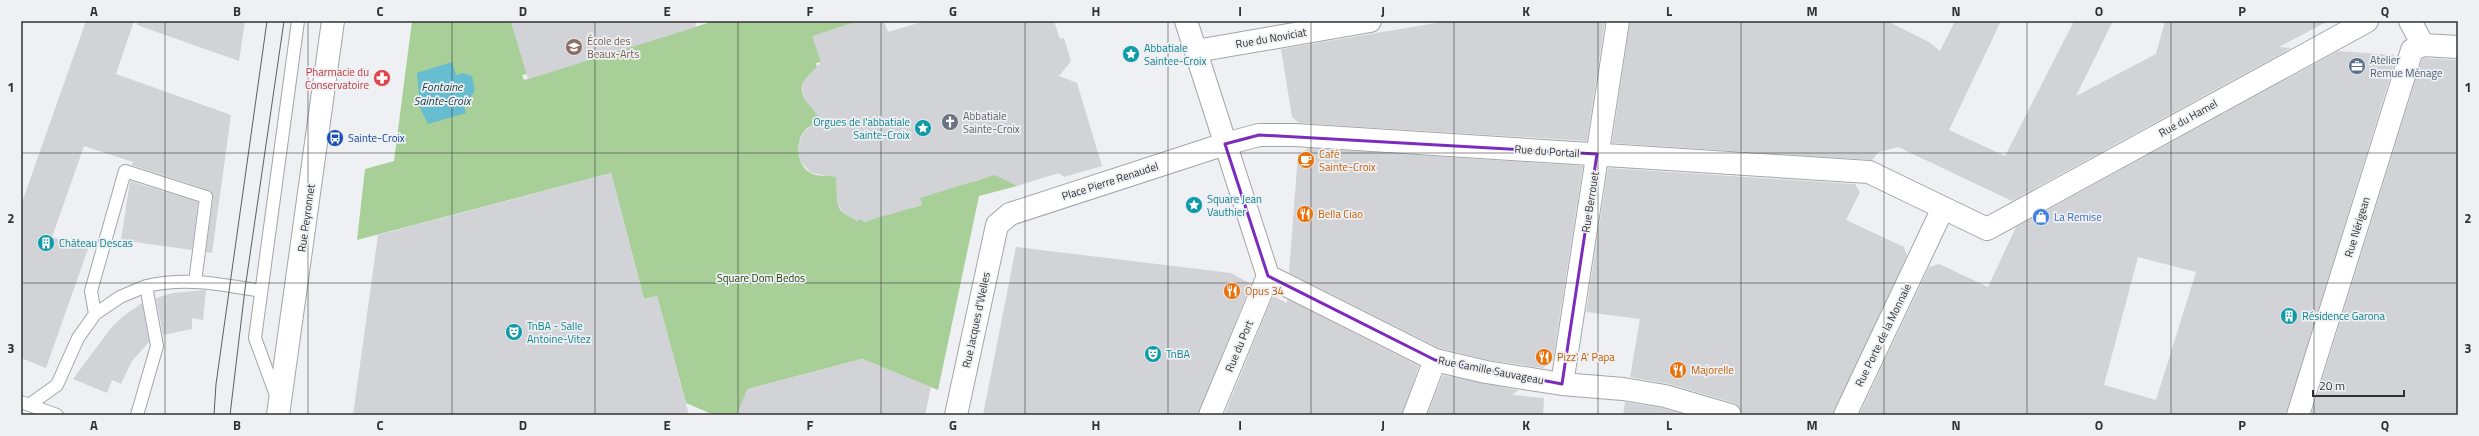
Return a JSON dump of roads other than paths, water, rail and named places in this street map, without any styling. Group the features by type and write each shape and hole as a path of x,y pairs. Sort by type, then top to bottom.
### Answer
{"street":[{"name":"Rue Peyronnet","path":"279,410 333,21"},
{"path":"1186,21 1268,276"},
{"name":"Rue du Noviciat","path":"1196,51 1370,21"},
{"name":"Rue Berrouet","path":"1562,384 1618,21"},
{"name":"Rue du Hamel","path":"1943,208 1987,229 2367,21"},
{"path":"2410,21 2423,45 2458,47"},
{"name":"Rue Nérigean","path":"2298,415 2412,50 2423,45"},
{"name":"Rue du Portail","path":"1225,144 1259,135 1296,134 1870,172 1943,208"},
{"name":"Place Pierre Renaudel","path":"997,225 1010,214 1225,144"},
{"name":"Rue Porte de la Monnaie","path":"1845,415 1922,256 1943,208"},
{"name":"Rue Jacques d'Welles","path":"956,415 997,225"},
{"name":"Rue Camille Sauvageau","path":"1268,276 1435,360 1486,372 1562,384 1623,389 1665,396 1730,415"},
{"name":"Rue du Port","path":"1210,415 1268,276"},
{"path":"1414,415 1435,360"}],"lane":[{"path":"279,410 255,338 260,291 298,21"},
{"path":"95,314 91,291 125,171 206,197 195,282"},
{"path":"25,403 57,385 78,338 95,314 120,297 146,286 171,281 195,282 260,291"},
{"path":"137,415 157,346 146,286"},
{"path":"25,403 57,415"}],"water":[{"name":"Fontaine Sainte-Croix","path":"452,62 456,75 463,73 472,76 475,90 470,99 463,102 466,113 428,124 420,108 417,73"}],"tram line":[{"path":"214,415 216,384 267,21"},
{"path":"230,415 245,289 284,21"}],"place":[{"name":"École des Beaux-Arts","path":"574,47"},
{"name":"Abbatiale Saintee-Croix","path":"1131,54"},
{"name":"Atelier Remue Ménage","path":"2357,66"},
{"name":"Pharmacie du Conservatoire","path":"382,78"},
{"name":"Abbatiale Sainte-Croix","path":"950,122"},
{"name":"Orgues de l'abbatiale Sainte-Croix","path":"923,128"},
{"name":"Sainte-Croix","path":"335,138"},
{"name":"Café Sainte-Croix","path":"1306,160"},
{"name":"Square Jean Vauthier","path":"1194,205"},
{"name":"Bella Ciao","path":"1305,214"},
{"name":"La Remise","path":"2041,217"},
{"name":"Château Descas","path":"46,243"},
{"name":"Opus 34","path":"1232,291"},
{"name":"Résidence Garona","path":"2289,316"},
{"name":"TnBA - Salle Antoine-Vitez","path":"514,332"},
{"name":"TnBA","path":"1153,354"},
{"name":"Pizz' A' Papa","path":"1544,357"},
{"name":"Majorelle","path":"1678,370"}],"park label":[{"name":"Square Dom Bedos","path":"761,278"}]}
